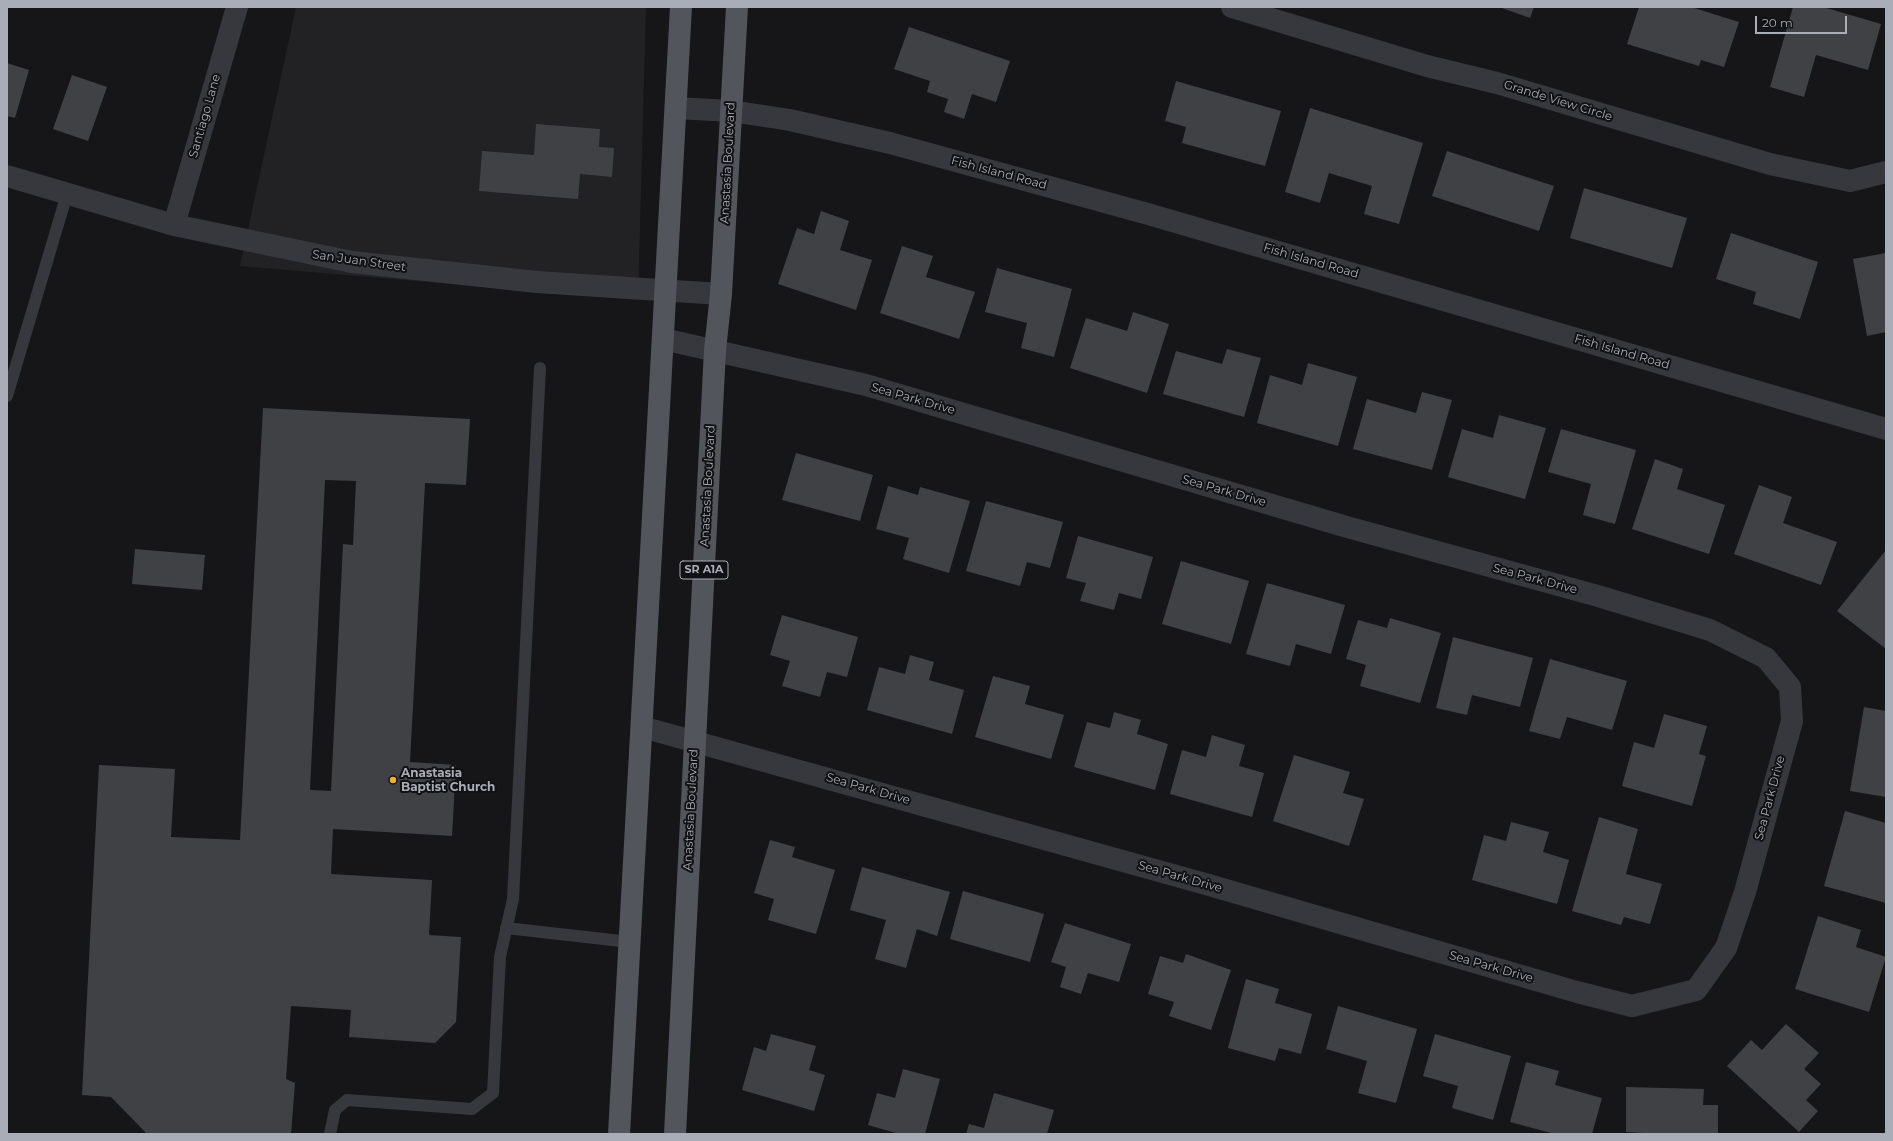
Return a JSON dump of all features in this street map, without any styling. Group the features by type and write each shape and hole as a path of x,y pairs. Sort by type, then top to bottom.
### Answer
{"main road":[{"path":"619,1134 681,7"},
{"name":"Anastasia Boulevard","path":"675,1134 715,350 721,294 737,7"}],"street":[{"name":"Santiago Lane","path":"174,225 236,7"},
{"name":"Grande View Circle","path":"1232,7 1427,66 1497,83 1770,164 1850,181 1886,172"},
{"name":"Fish Island Road","path":"676,108 731,111 790,120 890,142 1148,214 1886,429"},
{"name":"San Juan Street","path":"7,176 174,225 352,262 538,282 721,294"},
{"name":"Sea Park Drive","path":"642,727 1632,1006 1696,990 1726,948 1745,892 1792,721 1790,688 1766,658 1710,630 1598,596 1339,525 866,385 663,339"}],"lane":[{"path":"7,396 67,194"},
{"path":"330,1134 335,1110 347,1100 472,1109 493,1094 500,957 514,891 540,368"},
{"path":"506,928 630,942"}],"shaded area":[{"path":"296,7 646,7 638,300 240,266"}],"building":[{"path":"1499,7 1534,7 1530,18"},
{"path":"1639,7 1691,7 1739,22 1724,67 1701,60 1699,66 1627,44"},
{"path":"1793,7 1823,7 1881,24 1868,70 1816,55 1804,97 1770,87"},
{"path":"909,27 1010,61 996,102 972,94 964,119 944,112 948,99 927,92 930,81 894,69"},
{"path":"7,63 29,70 15,118 7,116"},
{"path":"72,75 107,87 88,141 53,129"},
{"path":"1176,81 1281,111 1265,166 1182,143 1186,127 1165,121"},
{"path":"1310,108 1423,143 1399,224 1364,214 1372,186 1329,173 1320,203 1285,192"},
{"path":"536,124 600,129 599,147 614,148 612,177 580,174 578,199 479,191 482,151 534,155"},
{"path":"1447,151 1554,186 1539,231 1432,196"},
{"path":"1584,188 1687,218 1672,268 1570,238"},
{"path":"821,211 849,221 840,250 872,260 856,310 778,284 797,228 814,234"},
{"path":"1731,233 1818,262 1800,319 1753,304 1756,292 1716,279"},
{"path":"902,246 933,256 926,277 975,292 959,339 880,313"},
{"path":"1886,253 1886,332 1867,336 1853,259"},
{"path":"997,268 1072,289 1054,357 1021,348 1027,323 985,312"},
{"path":"1133,312 1169,324 1147,393 1070,368 1086,318 1127,331"},
{"path":"1227,349 1261,358 1244,417 1163,394 1176,351 1222,364"},
{"path":"1308,363 1357,377 1338,446 1257,423 1270,375 1302,385"},
{"path":"1422,392 1452,400 1432,470 1353,449 1367,399 1416,413"},
{"name":"Anastasia Baptist Church","path":"263,408 470,419 466,485 425,483 410,762 456,765 452,836 333,829 331,874 432,880 429,935 461,937 456,1022 435,1043 349,1037 351,1010 291,1006 286,1079 295,1083 291,1134 147,1134 111,1097 82,1095 99,765 175,769 171,837 240,840","holes":["325,480 356,481 353,545 343,544 331,791 310,790"]},
{"path":"1499,415 1546,428 1525,499 1448,477 1462,429 1493,438"},
{"path":"1561,429 1636,450 1615,524 1583,515 1591,484 1548,472"},
{"path":"796,453 873,475 860,521 782,500"},
{"path":"1655,459 1683,469 1677,489 1725,505 1709,554 1632,529"},
{"path":"1759,485 1792,497 1783,523 1837,542 1821,585 1734,554"},
{"path":"888,486 918,495 920,487 970,501 949,573 903,559 909,538 876,529"},
{"path":"986,501 1063,522 1050,568 1027,562 1020,586 966,571"},
{"path":"1078,536 1153,557 1141,599 1119,593 1114,610 1080,601 1086,583 1066,578"},
{"path":"135,549 205,555 202,590 132,584"},
{"path":"1886,550 1886,649 1837,611"},
{"path":"1181,561 1249,581 1231,644 1162,624"},
{"path":"1267,583 1345,605 1331,654 1296,644 1290,666 1246,654"},
{"path":"782,615 858,637 847,677 827,672 820,697 782,686 790,661 770,655"},
{"path":"1390,618 1441,633 1420,703 1360,686 1366,665 1346,659 1358,620 1387,628"},
{"path":"1453,637 1533,658 1520,707 1472,695 1467,715 1436,708"},
{"path":"910,655 934,662 929,680 964,690 952,734 867,710 879,667 905,674"},
{"path":"1550,659 1627,681 1612,730 1567,717 1560,739 1529,731"},
{"path":"993,676 1030,686 1025,704 1064,715 1051,759 975,737"},
{"path":"1864,707 1886,711 1886,797 1850,791"},
{"path":"1114,712 1141,720 1137,734 1168,744 1155,790 1074,767 1087,722 1110,728"},
{"path":"1664,714 1707,726 1699,754 1706,756 1692,806 1622,786 1634,742 1654,748"},
{"path":"1212,735 1245,745 1239,766 1264,773 1252,817 1170,794 1182,750 1206,757"},
{"path":"1294,755 1350,772 1343,793 1364,799 1349,846 1273,821"},
{"path":"1845,811 1886,823 1886,903 1824,886"},
{"path":"1599,817 1638,829 1626,874 1662,884 1650,924 1624,917 1621,925 1572,911"},
{"path":"1511,822 1549,832 1543,852 1569,860 1557,904 1472,880 1484,835 1506,841"},
{"path":"770,840 795,847 792,857 835,870 816,934 768,920 774,899 754,893"},
{"path":"862,867 950,892 937,936 917,929 906,968 875,959 886,920 850,910"},
{"path":"963,891 1044,914 1030,962 950,939"},
{"path":"1818,916 1861,930 1856,947 1886,957 1869,1012 1795,989"},
{"path":"1065,923 1131,944 1119,982 1088,973 1081,994 1060,987 1066,967 1051,962"},
{"path":"1186,954 1231,970 1211,1030 1169,1016 1174,1002 1148,994 1160,956 1183,963"},
{"path":"1246,979 1279,989 1275,1003 1312,1014 1301,1054 1279,1048 1275,1061 1228,1048"},
{"path":"1338,1006 1417,1029 1396,1103 1358,1093 1367,1061 1326,1049"},
{"path":"1786,1024 1819,1053 1804,1069 1821,1084 1806,1100 1818,1111 1799,1132 1727,1066 1751,1040 1762,1050"},
{"path":"771,1034 816,1046 809,1070 825,1075 814,1111 742,1090 754,1047 766,1051"},
{"path":"1435,1034 1511,1056 1493,1120 1452,1108 1458,1086 1423,1076"},
{"path":"1526,1062 1559,1071 1555,1085 1602,1098 1592,1134 1555,1134 1510,1122"},
{"path":"903,1069 940,1079 925,1134 899,1134 868,1125 877,1093 895,1098"},
{"path":"1626,1087 1704,1089 1703,1105 1718,1105 1718,1133 1660,1134 1626,1132"},
{"path":"994,1093 1054,1110 1047,1134 966,1134 969,1124 984,1128"}],"place":[{"name":"Anastasia Baptist Church","path":"393,780"}]}
